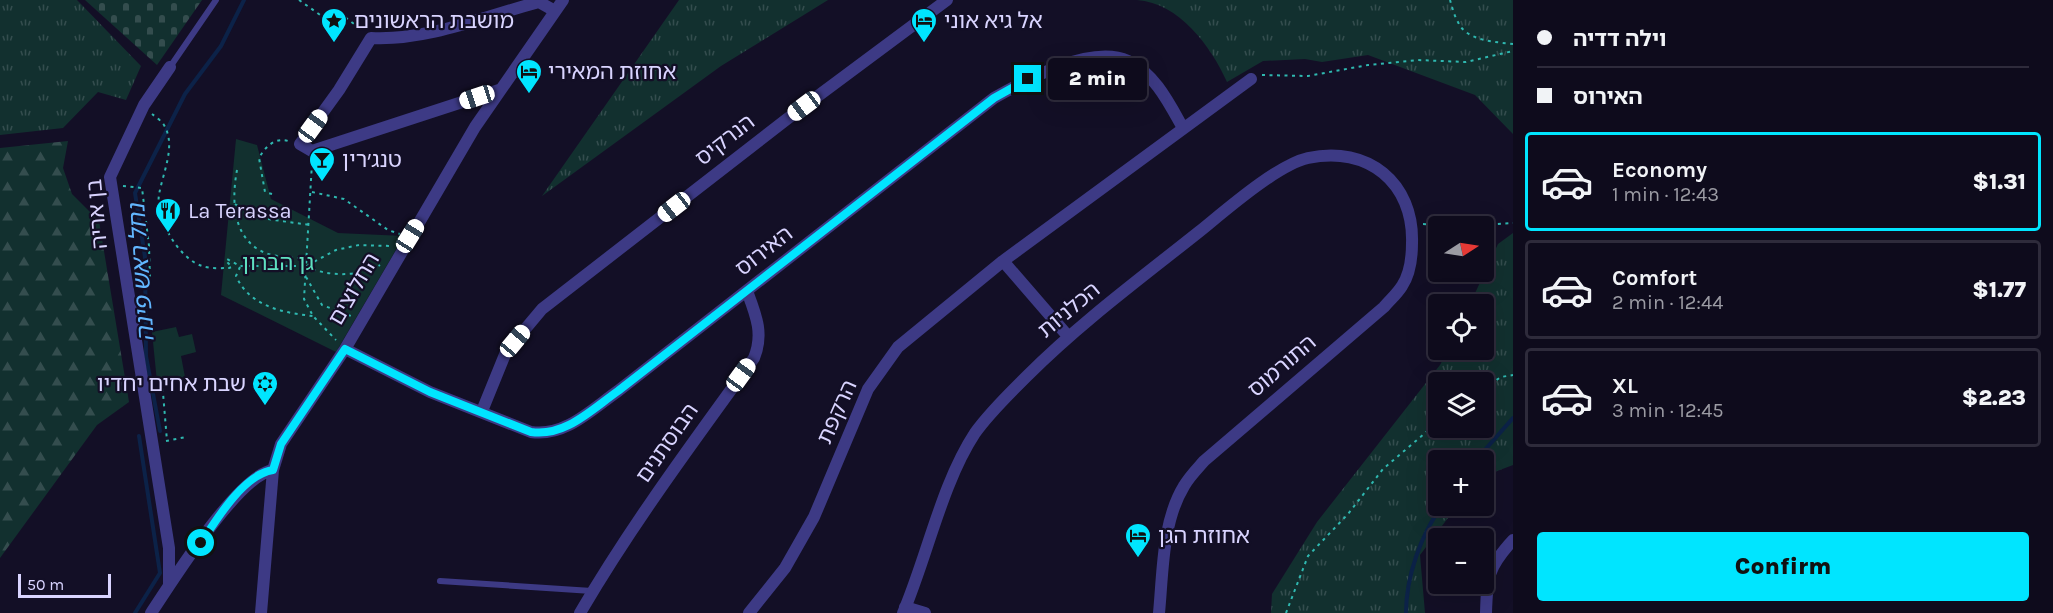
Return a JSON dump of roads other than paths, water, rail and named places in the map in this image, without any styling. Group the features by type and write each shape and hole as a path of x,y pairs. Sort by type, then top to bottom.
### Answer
{"street":[{"name":"החלוצים","path":"261,613 273,470 281,444 345,349 410,236 499,90 563,0"},
{"name":"הנרקיס","path":"482,411 506,352 542,309 786,118 947,0"},
{"path":"499,90 312,151 300,144 339,90 371,38 392,39 539,2 555,10"},
{"name":"האירוס","path":"345,349 430,392 531,432 547,434 558,431 618,391 994,98 1028,79 1083,60 1109,57 1127,61 1145,73 1164,94 1183,128"},
{"name":"בן אריה","path":"169,585 169,548 110,177 144,105 170,67"},
{"name":"הרקפת","path":"749,613 785,568 814,517 868,389 898,347 1003,261 1251,79"},
{"name":"הכלניות","path":"904,610 958,466 974,434 992,411 1067,335 1242,198 1289,166 1307,158 1326,156 1349,158 1371,165"},
{"name":"התורמוס","path":"1159,613 1165,550 1172,513 1183,487 1204,461 1384,307 1402,286 1412,261 1413,224 1405,198 1392,180 1371,165"},
{"path":"1003,261 1067,335"},
{"name":"הבוסתנים","path":"580,613 677,463 754,358 760,344 759,323 747,291"},
{"path":"152,613 169,585 226,506 257,475 273,470"},
{"path":"1486,613 1487,579 1499,555 1513,540"},
{"path":"169,548 176,554 183,554 201,543"},
{"path":"904,610 925,613"}],"lane":[{"path":"170,67 216,0"},
{"path":"440,581 593,591"}],"waterway":[{"name":"נחל ראש פינה","path":"160,431 146,356 145,257 135,193 185,94 221,46 244,0"},
{"path":"1485,450 1513,418"},
{"name":"נחל ראש פינה","path":"135,613 160,573 139,436"},
{"path":"1406,613 1409,585 1416,557 1435,516"}],"place":[{"name":"מושבת הראשונים","path":"334,44"},
{"name":"אל גיא אוני","path":"924,44"},
{"name":"אחוזת המאירי","path":"529,95"},
{"name":"טנג׳רין","path":"322,183"},
{"name":"La Terassa","path":"168,234"},
{"name":"שבת אחים יחדיו","path":"265,407"},
{"name":"אחוזת הגן","path":"1138,559"}],"park label":[{"name":"גן הברון","path":"278,263"}]}
